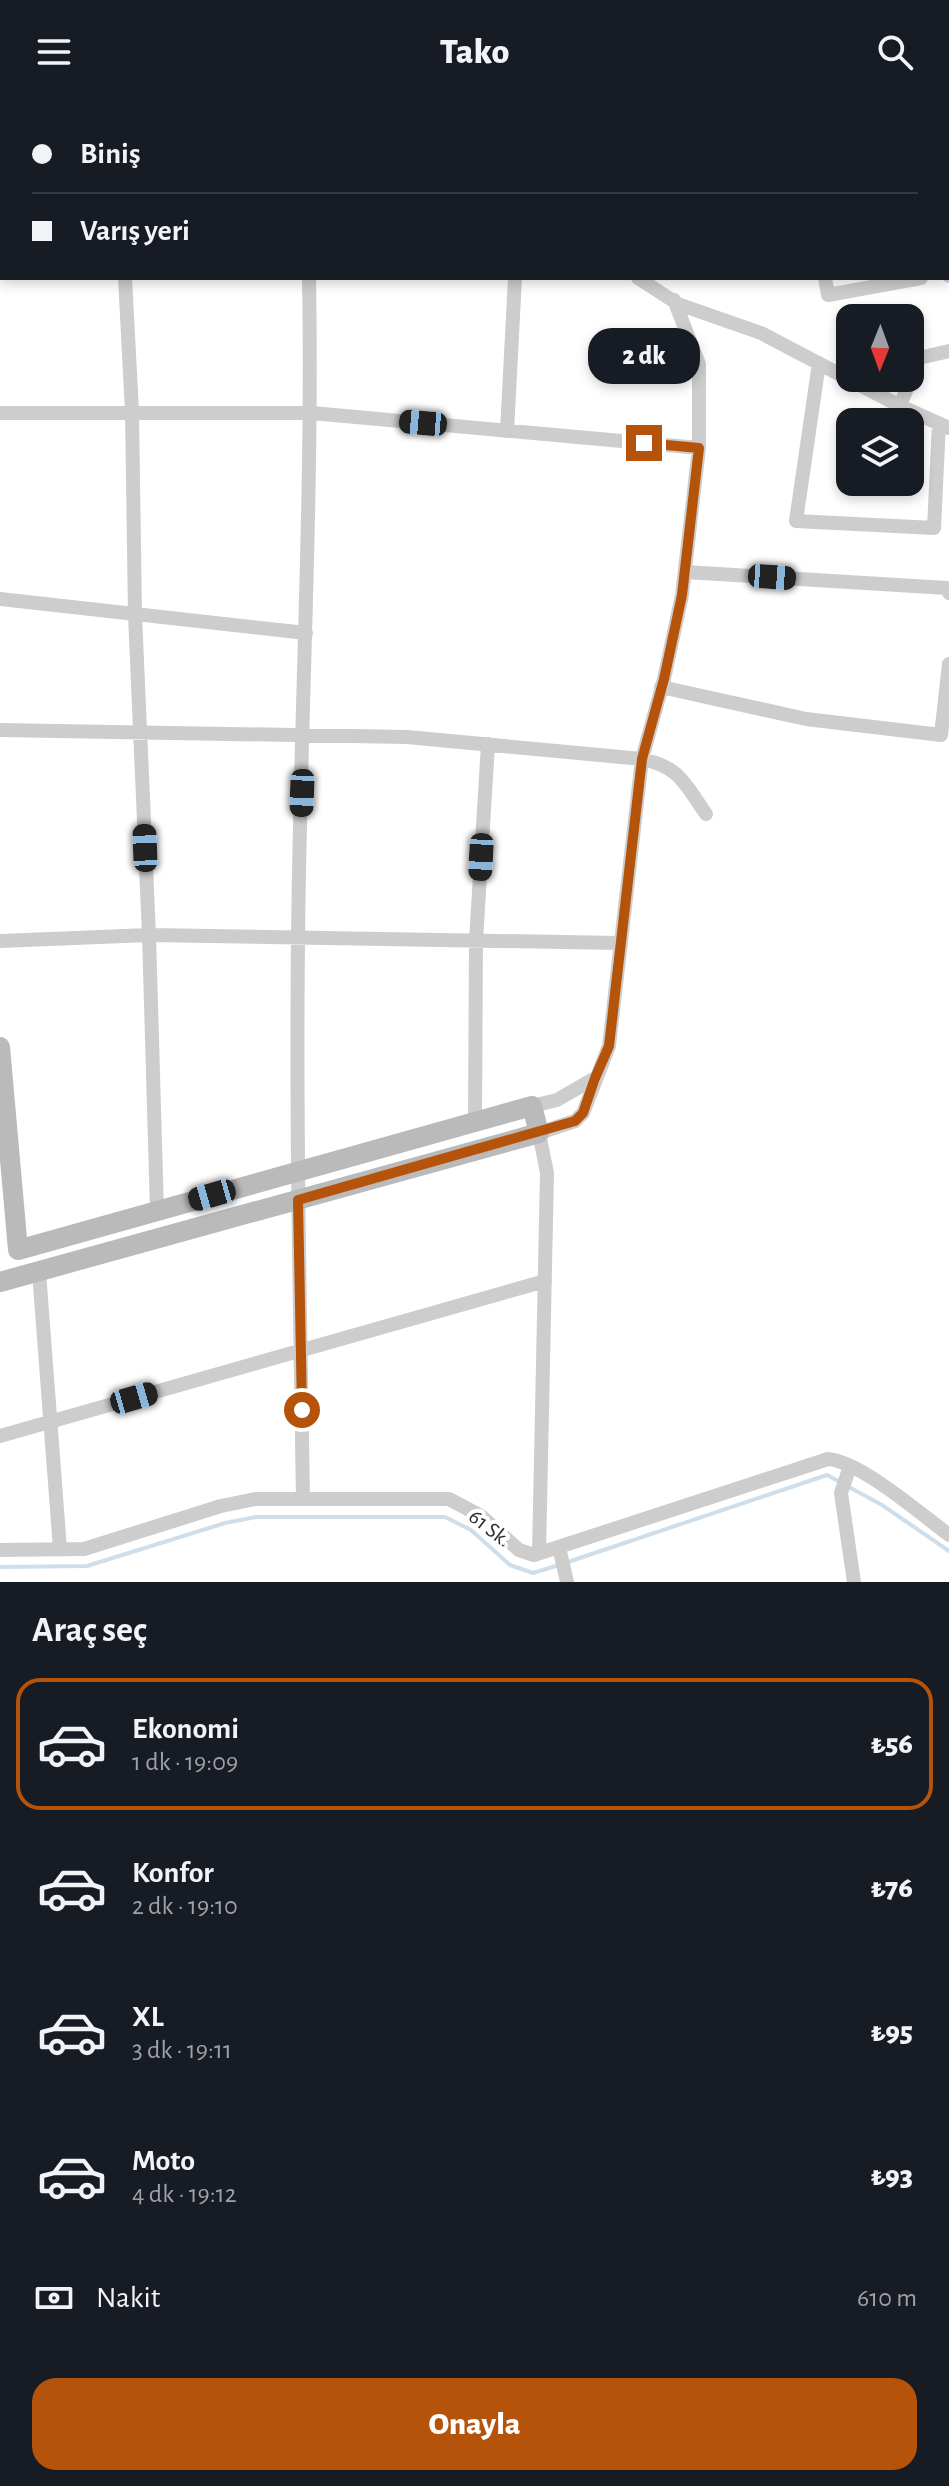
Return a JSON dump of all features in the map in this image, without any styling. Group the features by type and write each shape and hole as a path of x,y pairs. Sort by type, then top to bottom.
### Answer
{"main road":[{"path":"0,1047 20,1258 14,1274 0,1282"},
{"path":"0,1282 539,1133 532,1106 18,1250"},
{"path":"0,1235 12,1241 18,1250"}],"street":[{"path":"125,280 132,411 135,615 157,1211"},
{"path":"303,1499 296,1172 298,938 312,413 309,280"},
{"path":"507,431 515,280"},
{"path":"641,280 674,300 761,333 944,426 934,528 796,521 819,363"},
{"path":"825,280 828,295 910,280"},
{"path":"539,1553 547,1173 539,1133 575,1121 583,1113 609,1046 642,759 682,595 699,448 699,364 674,300"},
{"path":"900,406 919,358 949,351"},
{"path":"0,413 312,413 699,448"},
{"path":"685,572 947,588 949,593"},
{"path":"0,599 306,633"},
{"path":"661,687 806,719 941,735 949,664"},
{"path":"0,730 407,737 642,759 666,764 681,778 706,814"},
{"path":"475,1122 476,941 488,744"},
{"path":"0,941 149,935 619,943"},
{"path":"532,1106 557,1100 595,1078"},
{"path":"39,1272 60,1549"},
{"path":"0,1436 545,1281"},
{"name":"61 Sk.","path":"0,1550 84,1549 221,1506 255,1499 449,1499 481,1516 519,1550 534,1555 539,1553 563,1564 816,1460 834,1459 891,1490 949,1535"},
{"path":"849,1469 841,1493 854,1582"}],"waterway":[{"path":"568,1562 827,1475 882,1505 949,1551"},
{"path":"0,1567 87,1566 225,1523 256,1517 445,1517 471,1530 510,1565 533,1573 559,1565"}],"route":[{"path":"302,1410 298,1200 575,1121 583,1113 609,1046 642,759 664,679 682,595 699,448 644,443"}]}
